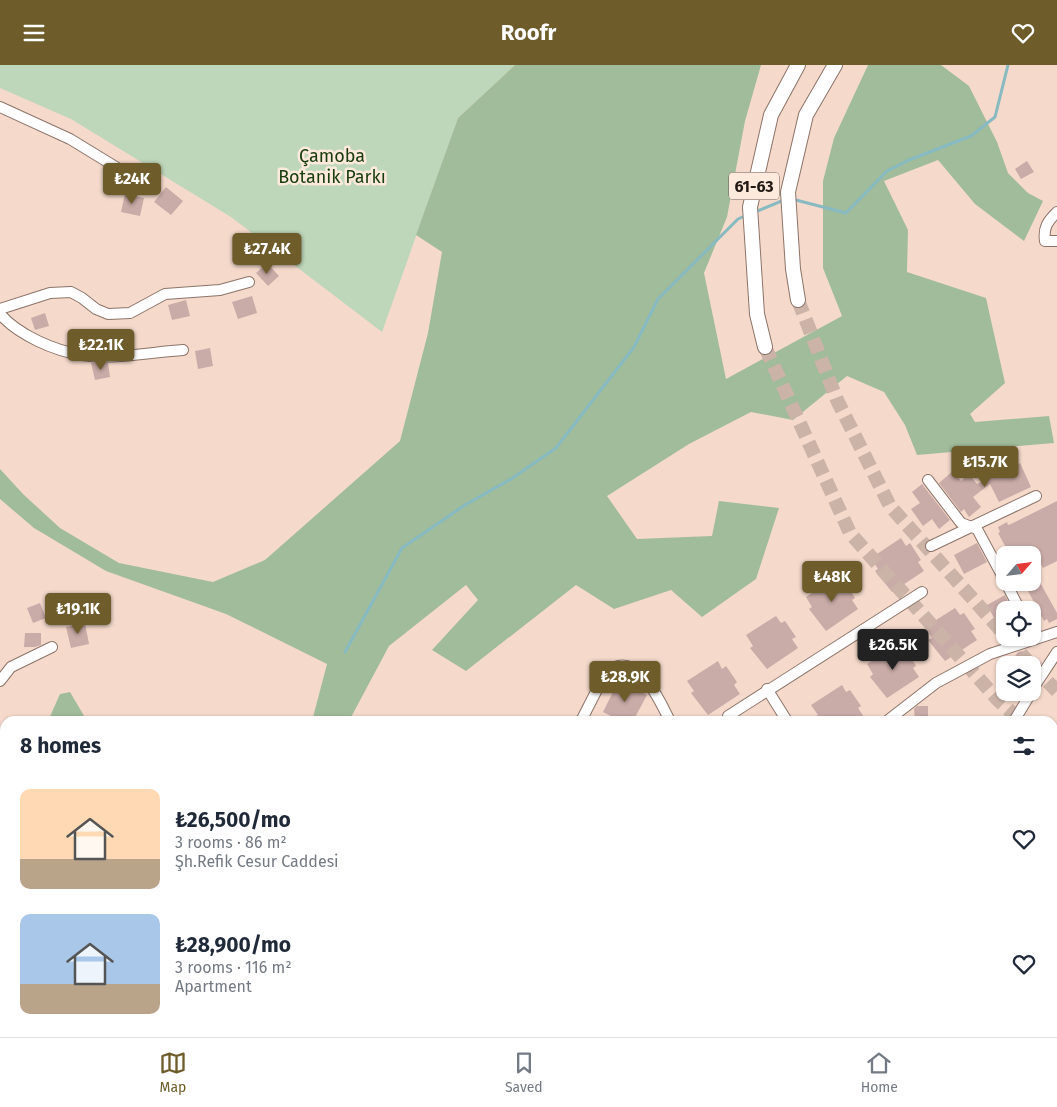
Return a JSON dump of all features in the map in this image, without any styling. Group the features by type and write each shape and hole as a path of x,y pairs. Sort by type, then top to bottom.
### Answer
{"main road":[{"name":"61-63","path":"765,347 757,314 750,207 770,115 798,65"},
{"name":"61-63","path":"798,300 793,269 788,192 806,115 835,65"}],"street":[{"path":"0,107 70,139 142,183"},
{"path":"1057,212 1047,222 1044,233 1045,241 1057,241"},
{"path":"0,309 50,293 71,292 96,309 108,314 130,313 165,294 220,290 249,282"},
{"path":"0,314 8,324 33,337 82,355 183,350"},
{"path":"928,480 961,523 977,529 996,565"},
{"path":"931,546 1036,496"},
{"path":"728,715 922,593"},
{"path":"1041,635 1057,632"},
{"path":"893,716 936,683 990,654 1010,646"},
{"path":"0,681 11,667 52,647"},
{"path":"1041,677 1057,652"},
{"path":"584,716 606,671 612,667 622,666 631,668 650,683 667,716"},
{"path":"767,689 783,716"},
{"path":"1017,716 1026,701"}],"green space":[{"name":"Çamoba Botanik Parkı","path":"0,65 515,65 458,118 382,332 231,217 71,119 0,88"},
{"path":"515,65 761,65 745,121 727,217 704,273 726,379 842,316 823,268 823,181 834,138 868,65 941,65 969,86 997,142 1008,173 1028,193 1043,201 1024,241 975,204 938,160 884,181 908,230 907,272 986,298 1005,383 970,414 975,422 1049,416 1054,443 917,455 905,425 884,392 847,376 793,420 751,412 689,444 607,496 637,539 712,536 719,501 779,508 756,579 702,617 671,590 614,609 576,585 466,671 432,650 478,600 466,585 389,646 352,716 313,716 327,664 226,614 106,571 34,528 0,499 0,469 23,494 60,528 119,563 213,582 265,560 400,441 428,333 442,252 416,235 458,118"},
{"path":"70,692 84,716 50,716 60,694"}],"building":[{"path":"1027,161 1034,172 1021,179 1015,169"},
{"path":"166,187 183,201 171,215 154,202"},
{"path":"125,194 144,198 140,216 121,212"},
{"path":"267,263 279,276 268,286 256,273"},
{"path":"252,296 257,313 238,319 232,302"},
{"path":"186,300 190,316 172,320 168,305"},
{"path":"45,313 49,326 35,330 31,318"},
{"path":"210,348 213,366 198,369 195,351"},
{"path":"91,363 108,363 110,377 95,380"},
{"path":"1020,463 1031,487 999,502 990,484 973,497 981,507 969,517 964,509 961,512 939,483 953,471 961,481 969,474 977,484"},
{"path":"922,484 950,520 939,529 932,519 923,526 911,509 920,503 912,492"},
{"path":"1057,501 1057,561 1043,568 1041,564 1041,546 1005,546 998,533 1000,532 998,527 1007,522 1008,525"},
{"path":"901,538 906,546 910,543 921,560 918,562 924,571 892,592 875,571 878,569 871,558"},
{"path":"977,543 987,562 964,574 954,555"},
{"path":"836,577 841,584 845,582 855,598 852,600 858,609 826,631 809,609 812,607 806,597"},
{"path":"1041,584 1057,613 1057,619 1049,623 1047,619 1044,621 1041,615 1041,601 1033,601 1028,591 1041,591"},
{"path":"1005,595 1008,601 996,601 996,622 987,605"},
{"path":"40,603 46,618 33,623 27,608"},
{"path":"955,608 960,615 964,613 975,629 971,631 977,640 945,661 928,640 932,638 925,627"},
{"path":"776,616 781,623 785,621 796,637 792,639 798,648 767,669 750,648 753,646 746,635"},
{"path":"85,623 89,644 71,648 66,627"},
{"path":"25,633 41,633 41,645 24,647"},
{"path":"897,644 902,652 906,649 916,666 913,668 919,677 887,698 870,677 873,674 867,664"},
{"path":"1023,651 1031,656 1015,656 1018,652"},
{"path":"718,661 722,669 726,666 737,682 734,685 740,694 708,715 691,693 694,691 687,681"},
{"path":"619,680 647,695 636,716 611,716 603,712"},
{"path":"842,685 846,692 850,690 861,706 858,708 863,716 816,716 818,715 811,705"},
{"path":"917,706 928,706 928,716 915,716 914,709"}],"waterway":[{"path":"792,199 846,213 887,171 909,160 971,136 995,117 1008,65"},
{"path":"755,212 784,200"},
{"path":"345,652 402,548 465,505 511,479 556,448 634,347 658,299 738,219 747,215"}],"tunnel":[{"path":"798,300 837,400 890,506 996,625"},
{"path":"765,347 850,533 997,699 1016,716"},
{"path":"1014,646 1023,656"},
{"path":"1041,675 1057,691"}]}
